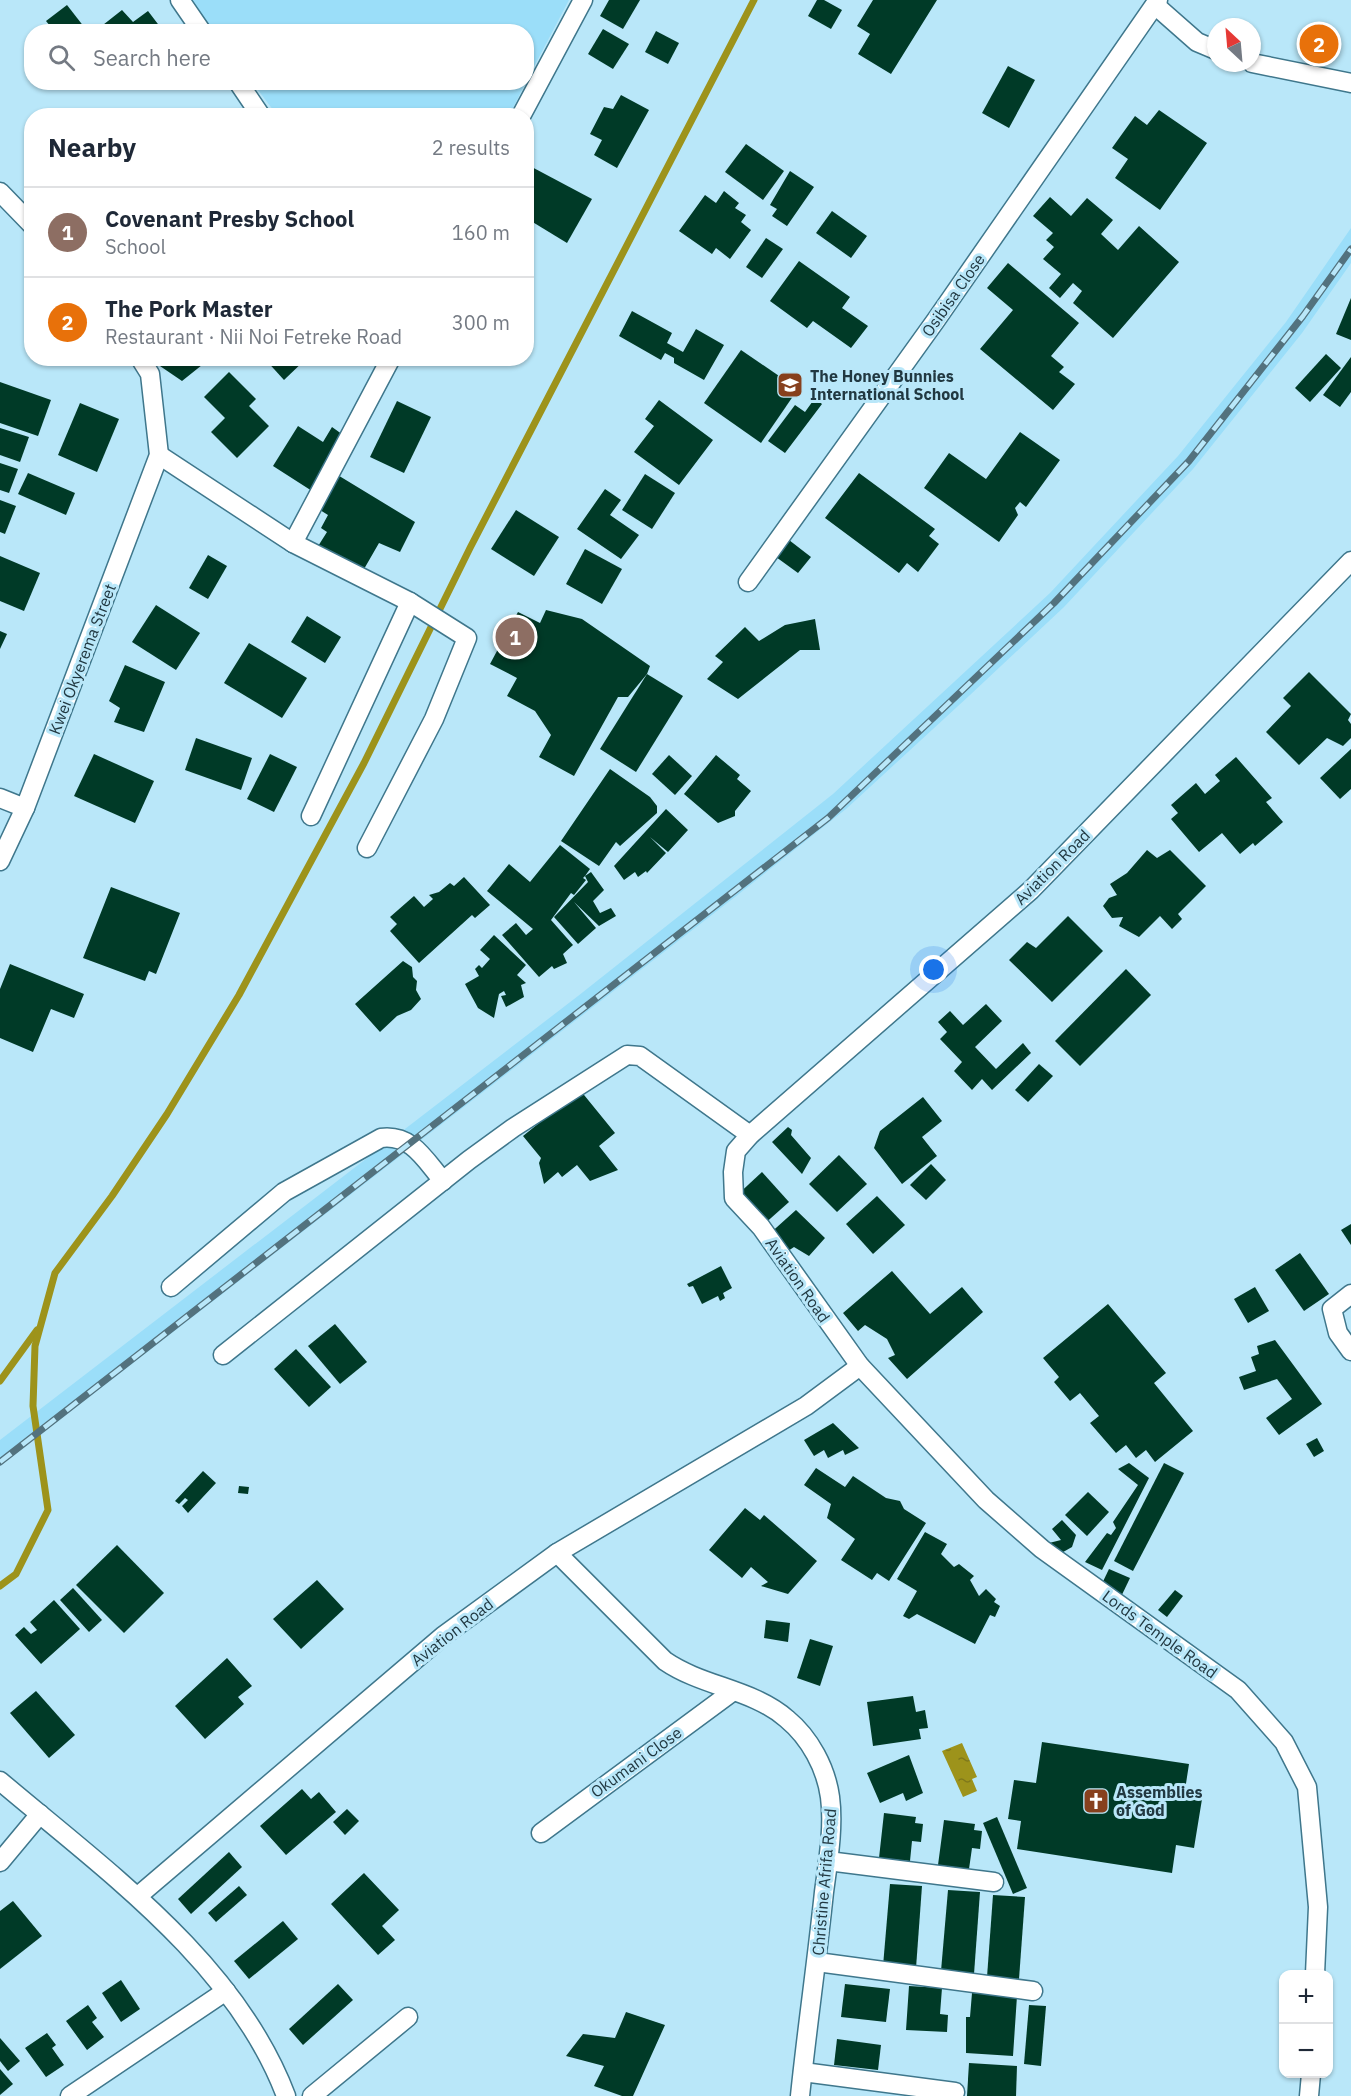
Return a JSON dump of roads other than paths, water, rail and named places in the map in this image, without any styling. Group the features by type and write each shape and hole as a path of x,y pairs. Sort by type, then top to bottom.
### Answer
{"street":[{"path":"180,0 196,24"},
{"path":"525,108 583,0"},
{"path":"1156,2 1197,42 1207,46"},
{"name":"Osibisa Close","path":"748,582 943,310 1156,2"},
{"path":"1261,65 1351,84"},
{"path":"243,90 255,108"},
{"path":"0,194 24,217"},
{"path":"145,366 150,374 159,455 293,543 410,602 467,638 447,692 367,848"},
{"path":"293,543 387,366"},
{"name":"Kwei Okyerema Street","path":"0,861 25,808 159,455"},
{"name":"Aviation Road","path":"138,1896 443,1635 557,1553 806,1406 860,1366 761,1227 734,1198 733,1172 736,1151 750,1135 1031,890 1351,561"},
{"path":"311,816 410,602"},
{"path":"0,798 25,808"},
{"path":"223,1355 513,1128 627,1054 640,1056 750,1135"},
{"path":"171,1287 284,1192 381,1138 395,1136 411,1144 443,1181"},
{"path":"1351,1294 1332,1309 1338,1333 1351,1351"},
{"name":"Lords Temple Road","path":"860,1366 986,1500 1042,1549 1238,1690 1284,1742 1307,1787 1318,1908 1315,1970"},
{"name":"Christine Afrifa Road","path":"557,1553 665,1661 685,1675 765,1702 788,1719 806,1738 824,1770 830,1798 828,1861 800,2096"},
{"name":"Okumani Close","path":"541,1833 732,1692"},
{"path":"0,1781 138,1896 226,1991 271,2056 286,2096"},
{"path":"0,1862 40,1814"},
{"path":"828,1861 994,1882"},
{"path":"817,1962 1034,1990"},
{"path":"70,2096 226,1991"},
{"path":"312,2096 408,2018"},
{"path":"803,2072 955,2092"},
{"path":"1310,2096 1311,2078"}],"water":[{"path":"962,1743 977,1777 972,1779 977,1791 963,1797 942,1751"}],"waterway":[{"path":"0,1586 16,1574 48,1510 33,1406 35,1346 55,1273 112,1196 167,1114 239,995 364,763 470,548 754,0"},
{"path":"0,1381 37,1330"}],"railway":[{"path":"0,1462 828,818 1054,603 1189,461 1303,316 1351,249"}],"place":[{"name":"The Pork Master","path":"1319,44"},
{"name":"The Honey Bunnies International School","path":"790,385"},
{"name":"Covenant Presby School","path":"515,637"},
{"name":"Assemblies of God","path":"1096,1801"}]}
